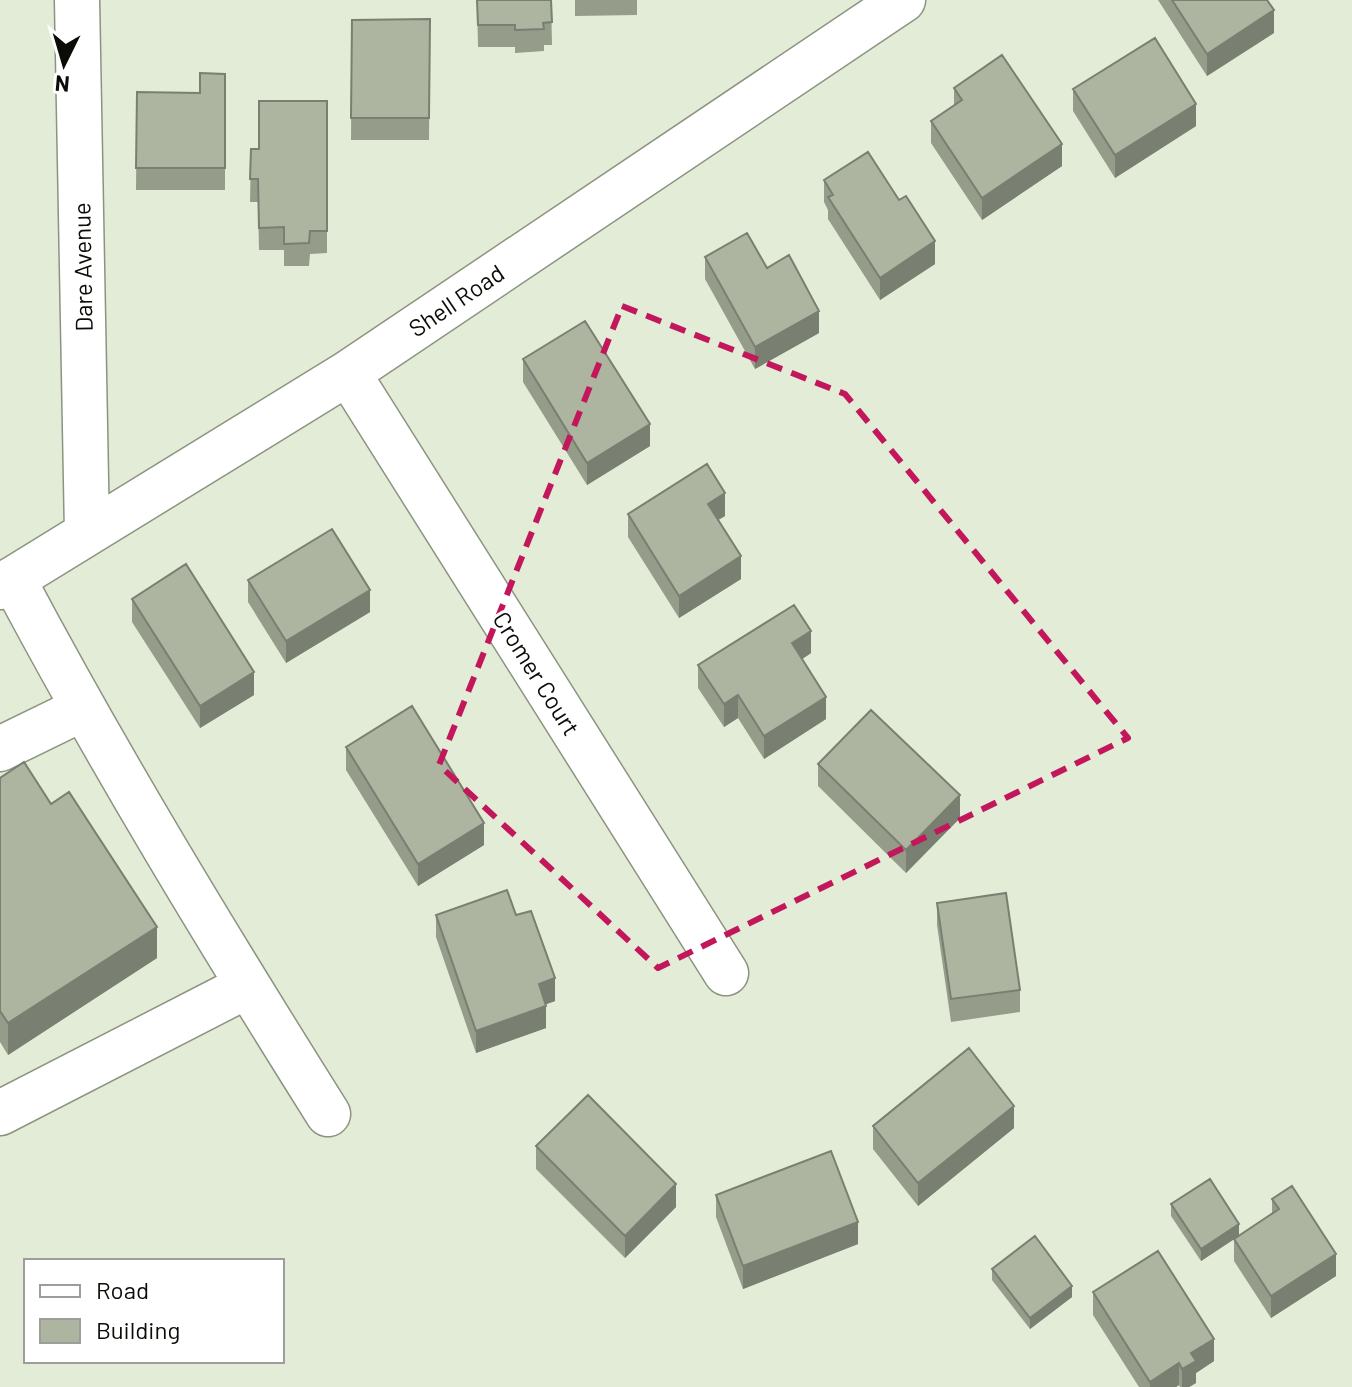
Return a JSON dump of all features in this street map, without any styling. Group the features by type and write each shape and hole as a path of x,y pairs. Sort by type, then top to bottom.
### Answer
{"street":[{"name":"Dare Avenue","path":"77,0 87,533"},
{"name":"Shell Road","path":"6,583 348,373 903,0"},
{"name":"Cromer Court","path":"348,373 726,973"},
{"path":"6,583 247,986 328,1114"},
{"path":"0,749 82,709"},
{"path":"0,1113 247,986"}],"highlighted area":[{"path":"622,306 845,394 1128,738 658,968 439,765"}],"building":[{"path":"477,0 551,0 552,22 543,23 544,29 515,30 515,25 478,25"},
{"path":"1172,0 1267,0 1274,10 1207,54"},
{"path":"430,19 429,118 351,118 352,20"},
{"path":"1155,38 1196,104 1115,155 1073,89"},
{"path":"1002,55 1062,144 982,198 931,121 962,100 954,88"},
{"path":"200,73 225,74 225,168 136,168 137,92 200,93"},
{"path":"259,101 327,101 327,231 310,231 309,243 284,244 284,227 259,228 258,179 250,179 251,149 259,149"},
{"path":"868,152 899,200 906,196 935,241 880,278 828,197 833,195 824,180"},
{"path":"747,233 767,268 789,255 819,311 755,347 705,257"},
{"path":"585,321 650,424 587,463 523,359"},
{"path":"707,464 725,493 708,504 741,556 679,596 628,514"},
{"path":"332,529 370,590 286,641 248,580"},
{"path":"186,564 254,672 200,706 132,599"},
{"path":"794,605 811,631 792,643 826,697 764,736 738,695 724,704 698,665"},
{"path":"412,706 484,823 418,864 346,747"},
{"path":"871,710 960,795 906,850 818,764"},
{"path":"24,762 51,804 69,792 157,927 8,1023 0,1011 0,778"},
{"path":"507,890 516,915 531,911 555,978 539,984 546,1006 476,1031 436,915"},
{"path":"1006,893 1020,990 951,999 937,903"},
{"path":"969,1048 1014,1106 918,1183 873,1126"},
{"path":"588,1095 676,1184 625,1236 536,1146"},
{"path":"831,1151 858,1222 743,1266 716,1195"},
{"path":"1210,1179 1239,1224 1201,1249 1171,1204"},
{"path":"1292,1186 1336,1254 1271,1296 1234,1239 1279,1209 1272,1199"},
{"path":"1035,1236 1072,1286 1030,1318 992,1269"},
{"path":"1158,1251 1214,1339 1191,1353 1196,1361 1182,1369 1179,1363 1150,1382 1093,1292"}]}
